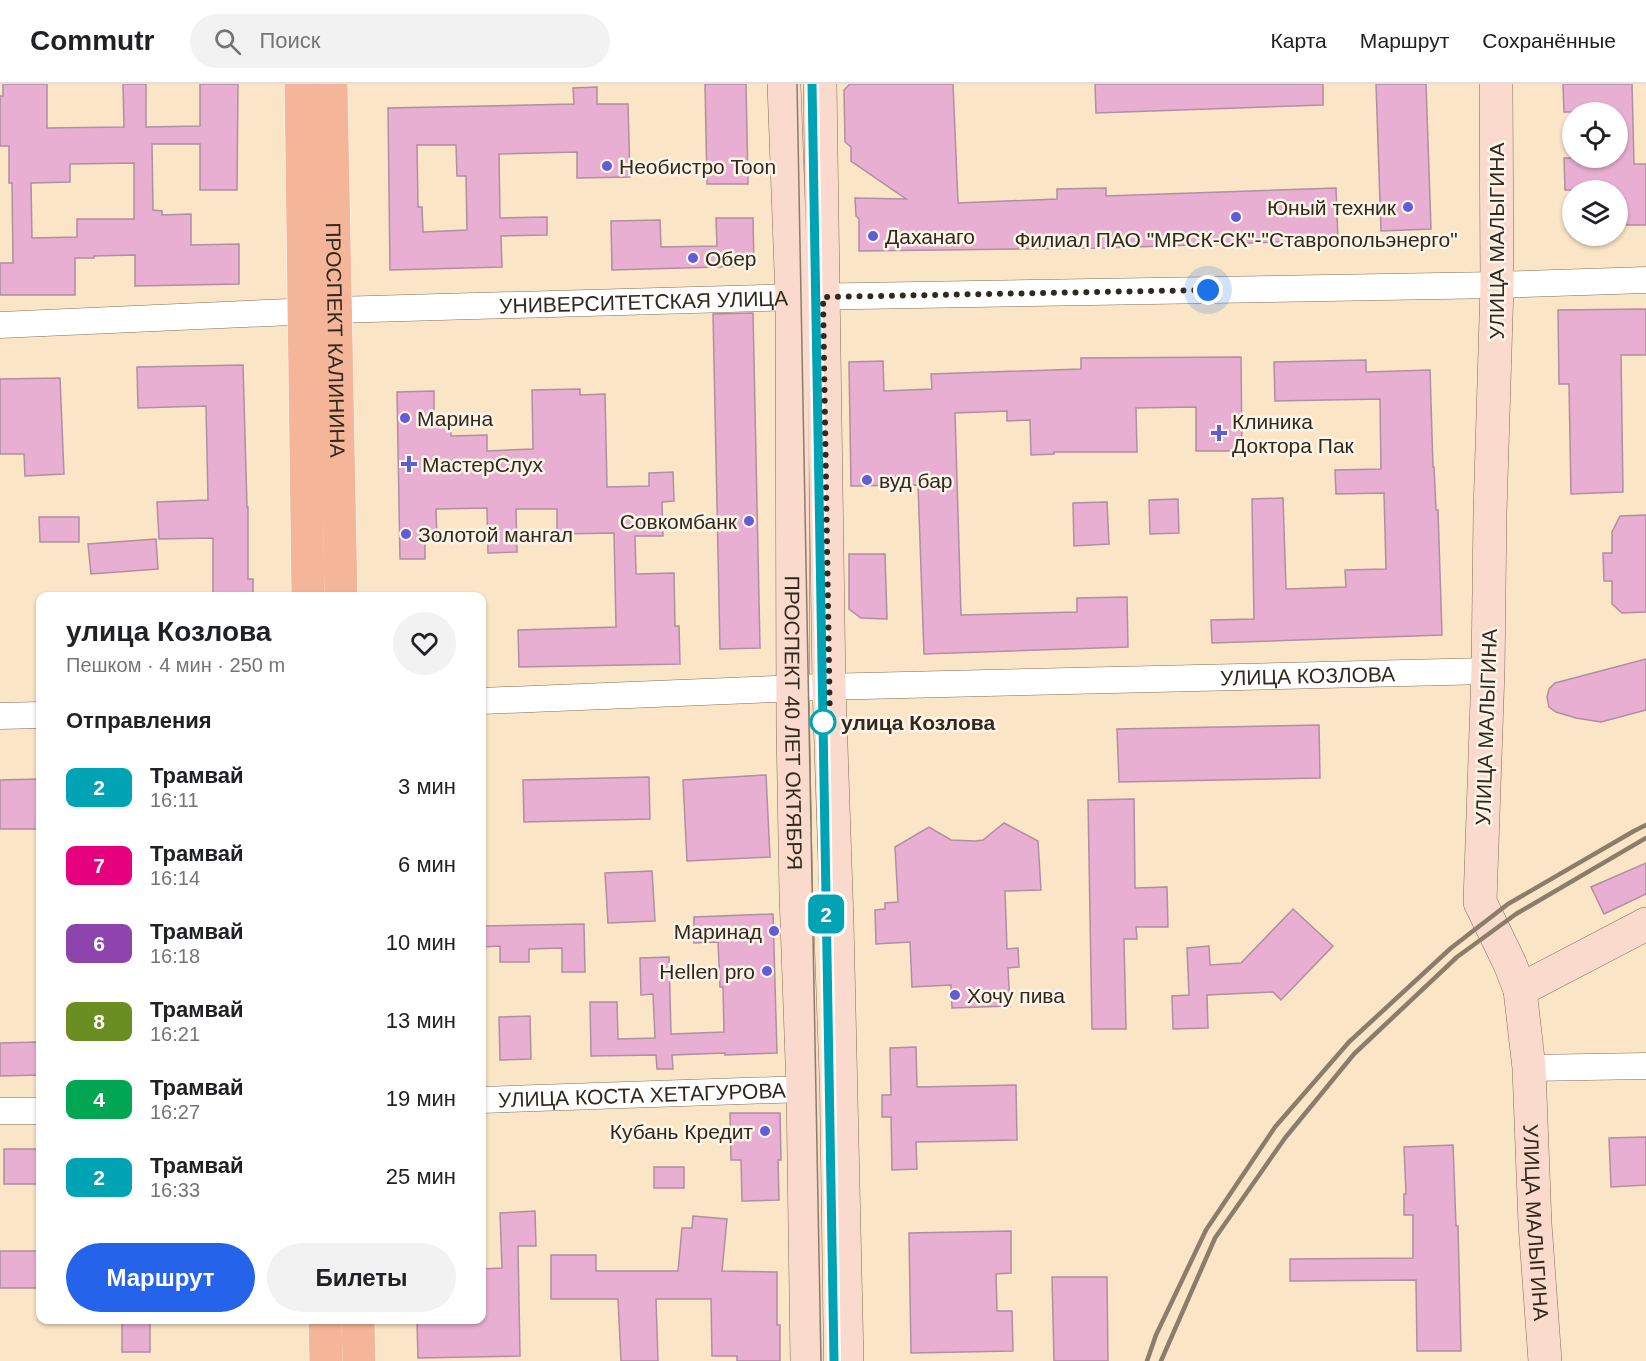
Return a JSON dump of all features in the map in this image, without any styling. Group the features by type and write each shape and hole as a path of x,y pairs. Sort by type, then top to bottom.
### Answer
{"main road":[{"name":"ПРОСПЕКТ КАЛИНИНА","path":"301,84 341,592"},
{"name":"ПРОСПЕКТ КАЛИНИНА","path":"308,592 319,311 331,84"},
{"path":"325,1324 326,1361"},
{"path":"358,1324 359,1361"}],"street":[{"name":"ПРОСПЕКТ 40 ЛЕТ ОКТЯБРЯ","path":"784,84 807,298 829,687 837,911 847,1361"},
{"name":"ПРОСПЕКТ 40 ЛЕТ ОКТЯБРЯ","path":"807,1361 803,1089 792,689 807,298 820,84"},
{"name":"УЛИЦА МАЛЫГИНА","path":"1496,84 1497,285 1480,902 1520,990 1529,1068 1535,1224 1545,1361"},
{"name":"УНИВЕРСИТЕТСКАЯ УЛИЦА","path":"0,325 319,311 1646,280"},
{"name":"УЛИЦА КОЗЛОВА","path":"486,701 829,687 1488,671"},
{"path":"0,716 36,715"},
{"path":"1520,990 1646,924"},
{"path":"1529,1068 1646,1065"},
{"name":"УЛИЦА КОСТА ХЕТАГУРОВА","path":"486,1100 803,1089"},
{"path":"0,1112 36,1111"}],"building":[{"path":"3,84 47,84 47,128 124,127 123,84 146,84 146,127 200,126 200,84 238,84 237,190 200,190 200,144 152,144 153,210 162,211 162,215 191,214 191,245 239,244 239,284 135,286 135,255 94,256 94,258 75,258 75,295 0,295 0,263 13,263 9,146 0,146 0,96 3,96","holes":["134,163 134,219 77,219 77,237 32,238 31,183 70,182 70,164"]},
{"path":"705,84 746,84 748,184 707,184"},
{"path":"850,84 953,84 958,203 1057,199 1057,189 1106,188 1106,196 1336,188 1338,240 1105,248 859,251 859,219 856,216 855,198 906,199 851,161 851,147 845,142 844,90"},
{"path":"1095,84 1323,84 1323,105 1096,113"},
{"path":"1376,84 1426,84 1431,229 1381,231"},
{"path":"1563,84 1632,84 1634,164 1646,164 1646,225 1628,225 1628,180 1565,180 1564,168 1628,168 1628,102 1564,102"},
{"path":"597,87 597,104 628,104 630,177 577,178 577,152 499,154 500,218 547,217 547,235 501,236 502,267 390,270 388,108 574,104 573,88","holes":["417,145 456,145 457,176 466,176 467,230 423,232 422,207 418,207"]},
{"path":"716,218 753,218 754,266 612,270 611,221 660,220 661,247 717,246"},
{"path":"1646,309 1646,355 1621,355 1623,492 1571,494 1569,384 1559,384 1558,310"},
{"path":"753,313 760,648 720,649 713,314"},
{"path":"1241,357 1242,451 1196,451 1196,407 1136,408 1137,452 1054,452 1054,454 1031,455 1030,420 1007,421 1007,411 955,413 961,615 1077,612 1077,598 1127,597 1128,647 924,654 918,485 851,486 849,362 883,361 884,391 932,389 931,374 1081,369 1081,358"},
{"path":"1366,360 1366,372 1430,370 1442,635 1212,643 1211,620 1254,619 1252,499 1283,498 1286,589 1346,587 1345,570 1386,569 1384,493 1336,494 1335,470 1381,469 1380,399 1275,401 1274,362"},
{"path":"243,365 248,579 253,579 253,592 213,592 213,538 159,539 157,502 208,500 206,406 138,408 137,367"},
{"path":"60,378 64,474 25,476 24,454 0,454 0,379"},
{"path":"580,389 580,395 605,394 607,487 649,486 649,473 673,472 674,501 662,502 663,536 635,536 636,574 674,573 675,626 679,626 680,664 519,667 518,630 616,627 614,533 557,534 557,509 516,509 517,552 488,553 487,508 436,509 437,541 425,541 425,559 400,559 397,392 434,391 434,419 451,419 451,436 487,435 487,451 533,449 532,390"},
{"path":"1178,499 1179,533 1150,534 1149,500"},
{"path":"1107,502 1109,544 1074,546 1073,503"},
{"path":"1646,515 1646,612 1622,613 1612,604 1612,581 1604,581 1603,553 1612,553 1612,532 1620,516"},
{"path":"39,517 79,517 79,542 40,542"},
{"path":"156,539 158,569 91,574 88,544"},
{"path":"849,554 885,554 887,619 861,618 849,609"},
{"path":"1646,659 1646,710 1601,722 1576,718 1556,712 1549,707 1547,697 1549,689 1555,683"},
{"path":"1319,725 1320,778 1119,782 1117,729"},
{"path":"766,775 770,857 687,861 683,780"},
{"path":"649,777 650,819 524,822 523,780"},
{"path":"36,779 36,829 0,829 0,780"},
{"path":"1134,799 1135,888 1167,887 1168,927 1136,927 1137,939 1124,939 1126,1029 1092,1029 1088,800"},
{"path":"1004,823 1038,841 1041,890 1005,891 1007,949 1018,948 1019,967 1008,968 1010,1006 952,1008 951,985 912,987 910,942 876,944 875,910 885,909 885,903 898,902 895,847 929,827 951,840 975,841 983,840"},
{"path":"1646,863 1646,894 1604,914 1591,887"},
{"path":"652,871 655,921 608,923 605,873"},
{"path":"1293,909 1333,946 1281,1000 1273,992 1207,995 1208,1028 1173,1029 1172,996 1189,995 1187,948 1209,946 1210,965 1241,963"},
{"path":"773,914 777,1053 672,1055 673,1069 657,1069 656,1055 591,1056 590,1002 617,1002 618,1039 655,1038 653,994 641,995 640,958 669,957 671,1034 724,1032 723,987 720,987 718,942 694,943 694,917"},
{"path":"584,924 585,972 562,972 562,948 529,949 529,962 500,962 500,946 486,947 486,926"},
{"path":"530,1016 531,1059 500,1060 499,1017"},
{"path":"36,1042 36,1075 0,1076 0,1043"},
{"path":"916,1047 917,1087 1016,1085 1017,1140 916,1142 917,1169 892,1170 891,1117 882,1117 882,1095 891,1095 890,1048"},
{"path":"730,1113 780,1113 779,1200 742,1201 741,1160 731,1160"},
{"path":"1646,1137 1646,1185 1611,1187 1609,1138"},
{"path":"1453,1145 1456,1226 1458,1226 1461,1351 1417,1351 1416,1280 1290,1281 1290,1259 1413,1258 1413,1215 1404,1215 1404,1194 1406,1194 1404,1147"},
{"path":"4,1149 36,1149 36,1184 4,1184"},
{"path":"654,1167 684,1167 684,1188 654,1188"},
{"path":"535,1211 536,1246 518,1246 520,1356 418,1358 417,1324 486,1324 486,1269 502,1268 500,1213"},
{"path":"693,1216 727,1219 722,1271 777,1272 780,1361 737,1361 737,1356 712,1356 711,1299 656,1299 658,1361 621,1361 618,1299 551,1299 551,1255 596,1255 596,1271 678,1271 682,1228 692,1228"},
{"path":"1011,1231 1011,1273 996,1274 997,1311 1012,1311 1013,1351 911,1353 909,1233"},
{"path":"0,1251 36,1251 36,1288 0,1288"},
{"path":"1052,1277 1107,1277 1108,1361 1054,1361"},
{"path":"122,1324 150,1324 150,1352 122,1352"}],"tram line":[{"path":"797,84 821,1361"},
{"path":"812,84 834,1361"},
{"name":"2","path":"812,84 834,1361"}],"railway":[{"path":"1147,1361 1156,1335 1206,1230 1275,1127 1349,1042 1451,948 1508,904 1646,825"},
{"path":"1161,1361 1215,1238 1285,1138 1354,1054 1457,957 1516,914 1646,838"}],"place":[{"name":"Необистро Toon","path":"607,166"},
{"name":"Юный техник","path":"1408,207"},
{"name":"Филиал ПАО \"МРСК-СК\"-\"Ставропольэнерго\"","path":"1236,217"},
{"name":"Даханаго","path":"873,236"},
{"name":"Обер","path":"693,258"},
{"name":"Марина","path":"405,418"},
{"name":"Клиника Доктора Пак","path":"1219,433"},
{"name":"МастерСлух","path":"409,464"},
{"name":"вуд бар","path":"867,480"},
{"name":"Совкомбанк","path":"749,521"},
{"name":"Золотой мангал","path":"406,534"},
{"name":"улица Козлова","path":"823,722"},
{"name":"Маринад","path":"774,931"},
{"name":"Hellen pro","path":"767,971"},
{"name":"Хочу пива","path":"955,995"},
{"name":"Кубань Кредит","path":"765,1131"}],"route":[{"path":"823,722 830,727 823,297 1208,290"}]}
